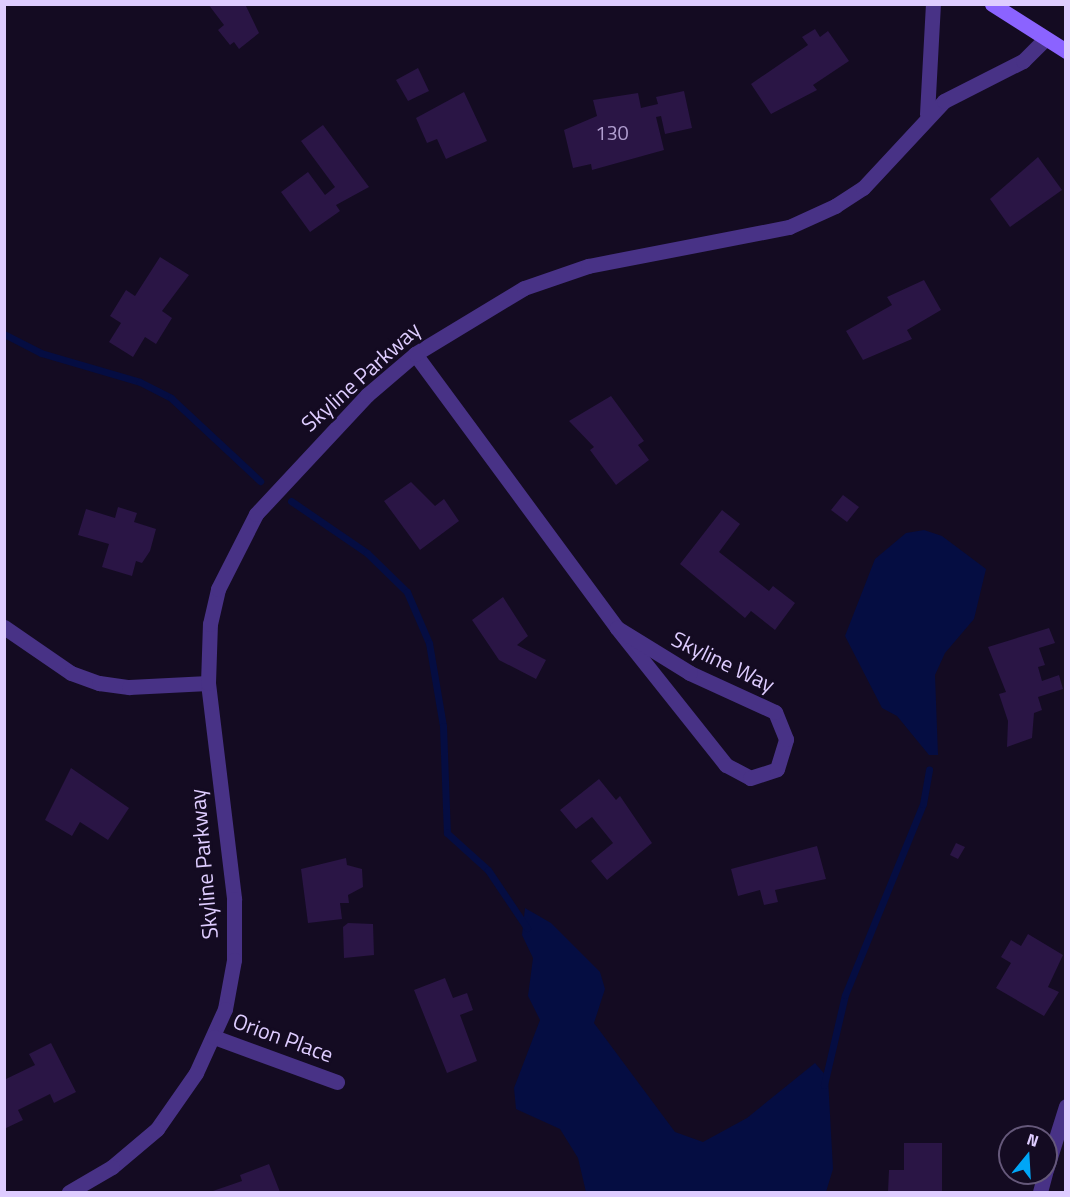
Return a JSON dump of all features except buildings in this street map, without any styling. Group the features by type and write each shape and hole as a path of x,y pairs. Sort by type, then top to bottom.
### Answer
{"main road":[{"path":"992,4 1065,51"}],"street":[{"path":"927,114 933,4"},
{"name":"Skyline Parkway","path":"69,1192 112,1167 157,1129 214,1037 225,1009 235,937 208,683 210,624 218,589 256,514 326,436 415,354 525,288 588,266 789,226 835,206 883,168 927,114 1023,61 1045,39"},
{"name":"Skyline Way","path":"415,354 617,628 726,765 750,778 777,769 786,739 775,712 690,673 617,628"},
{"path":"4,627 71,673 99,682 129,687 208,683"},
{"name":"Orion Place","path":"214,1037 337,1082"},
{"path":"1058,1131 1065,1107"}],"shaded area":[{"path":"924,530 942,536 986,569 974,619 945,653 935,675 938,755 929,755 897,716 882,708 845,636 875,559 906,533"},
{"path":"525,908 551,923 600,972 605,989 594,1023 675,1132 703,1142 747,1118 815,1063 828,1078 833,1169 826,1192 586,1192 578,1158 560,1129 516,1109 514,1088 540,1020 528,996 533,958 522,935"}],"waterway":[{"path":"4,334 41,353 140,382 171,398 260,481"},
{"path":"291,501 367,553 407,592 429,643 443,726 447,833 488,870 527,928"},
{"path":"824,1085 845,995 923,804 929,770"}]}
